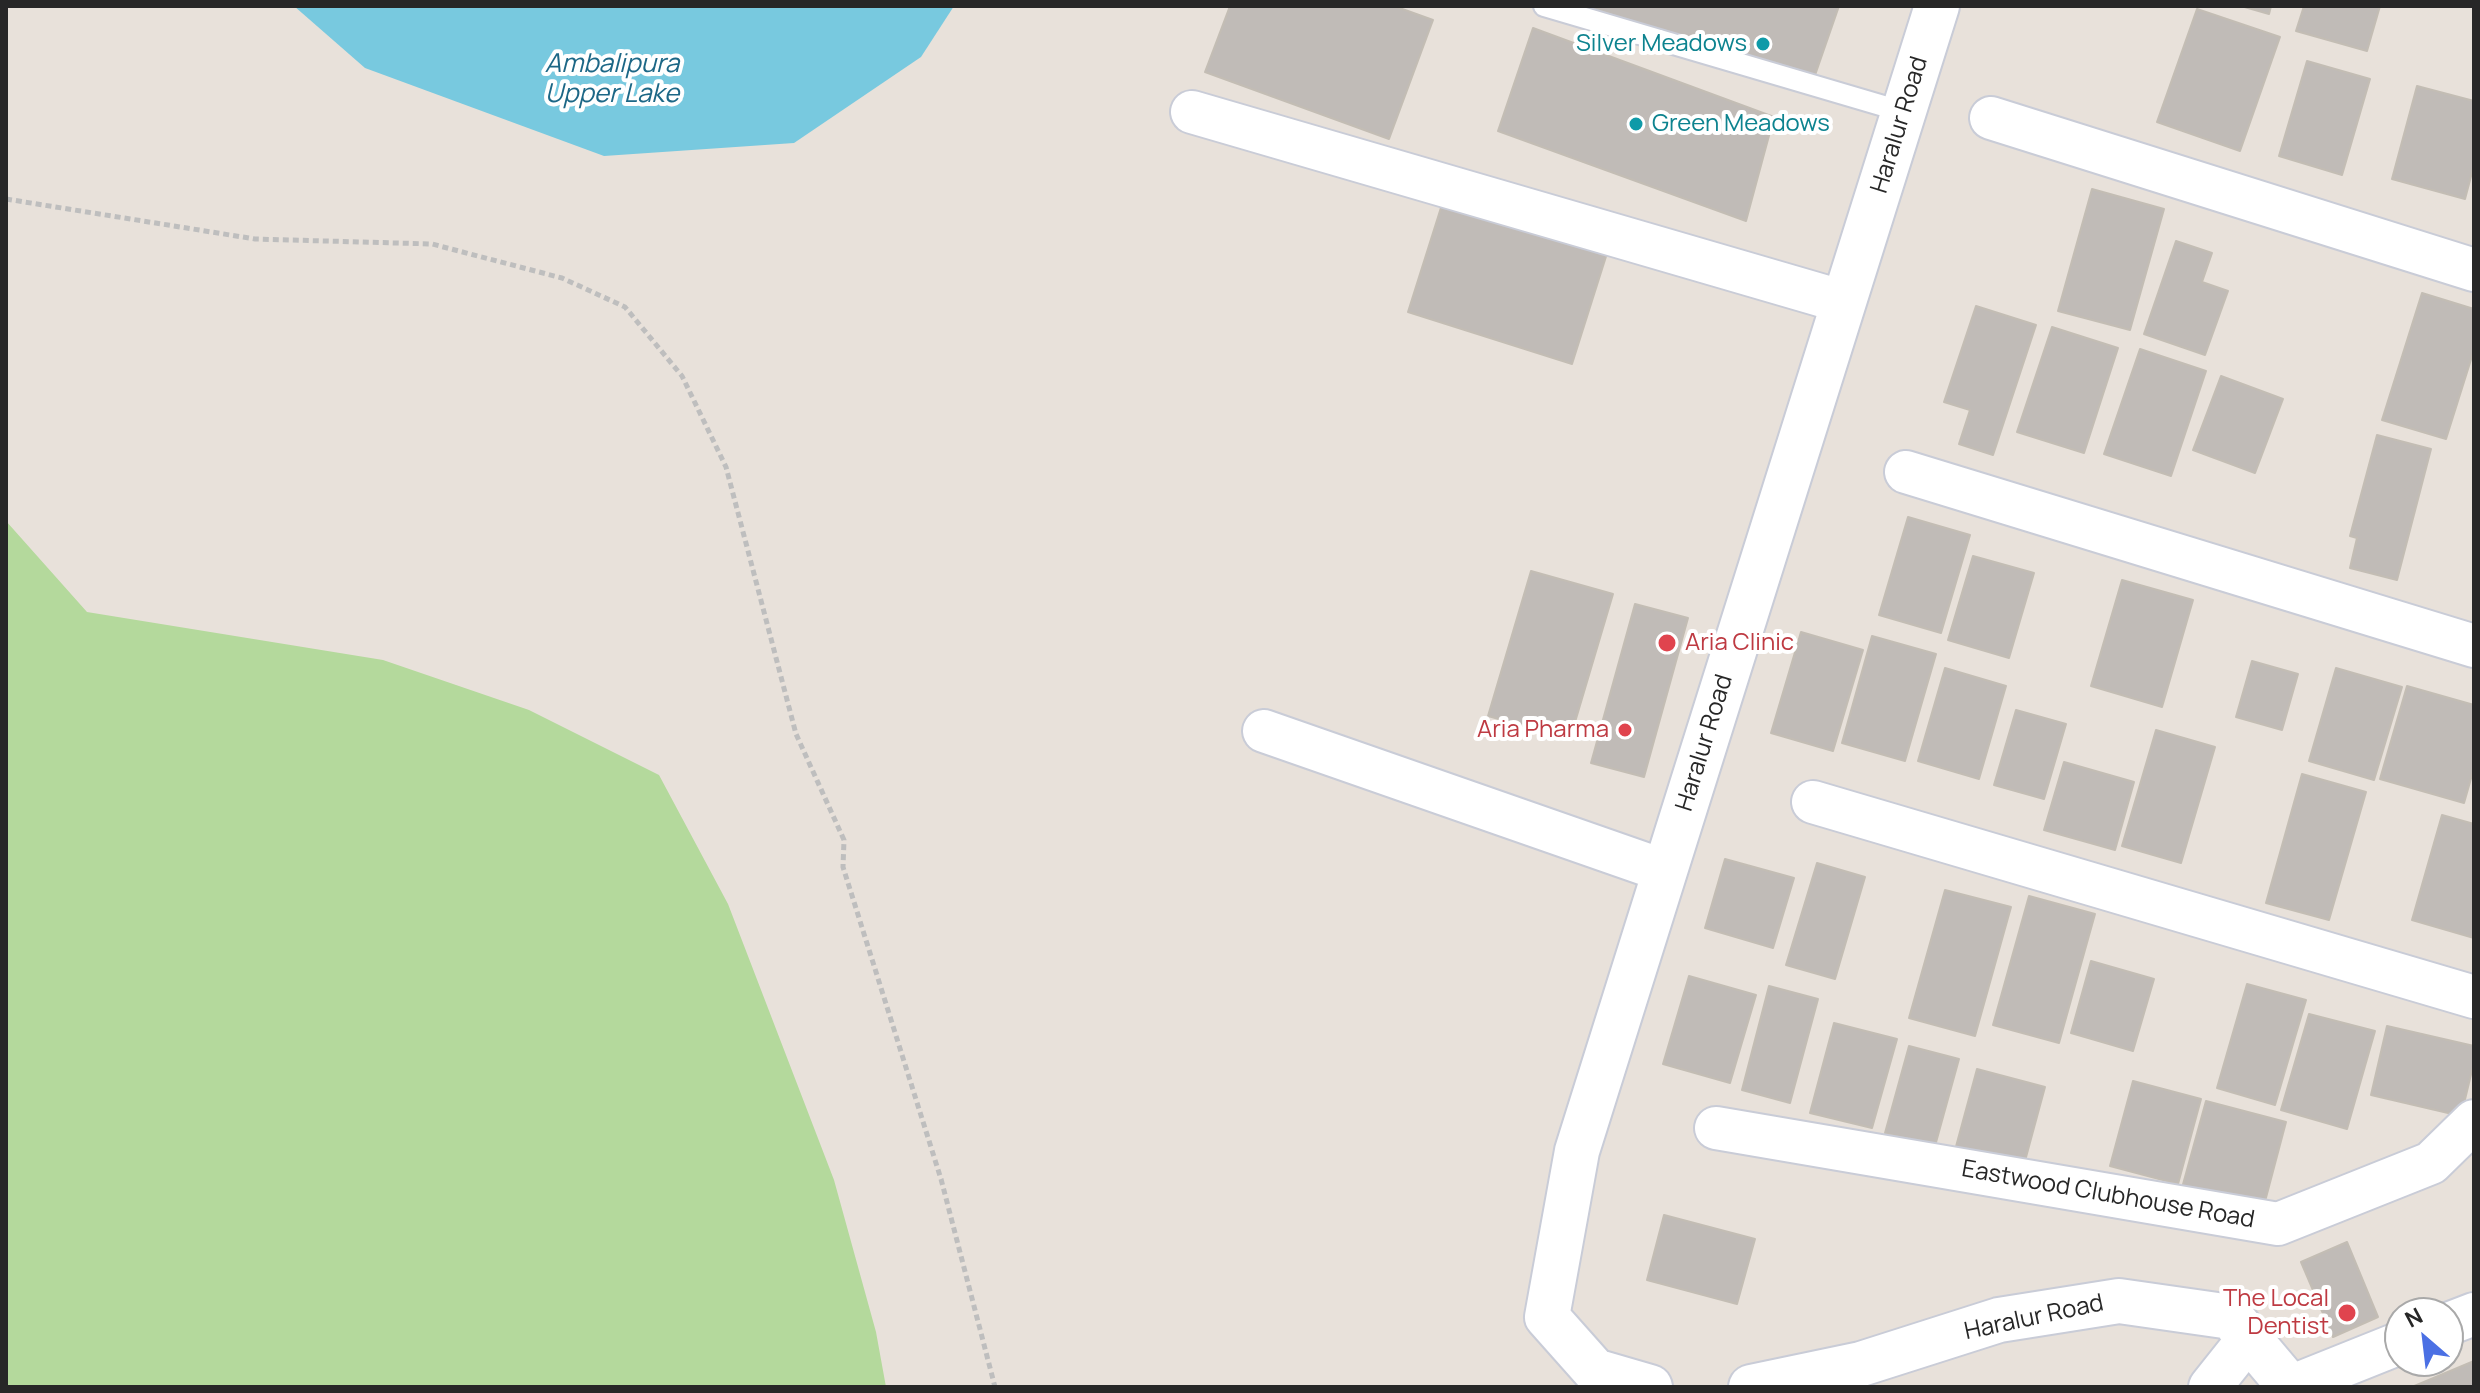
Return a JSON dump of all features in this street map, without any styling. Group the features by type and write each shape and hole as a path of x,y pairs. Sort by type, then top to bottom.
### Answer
{"street":[{"name":"Haralur Road","path":"1650,1387 1595,1371 1547,1317 1577,1151 1937,6"},
{"path":"1192,112 1844,302"},
{"path":"1991,118 2474,270"},
{"path":"1906,472 2474,646"},
{"path":"1264,731 1665,871"},
{"path":"1813,802 2474,997"},
{"name":"Eastwood Clubhouse Road","path":"1716,1128 2278,1224 2431,1163 2474,1121"},
{"name":"Haralur Road","path":"1751,1387 1861,1364 1999,1320 2119,1301 2231,1317 2290,1387"},
{"path":"2210,1387 2249,1338"},
{"path":"2290,1387 2384,1349"}],"lane":[{"path":"1544,6 1904,112"}],"path":[{"path":"6,199 255,239 432,244 562,278 625,307 682,376 726,467 796,734 844,840 843,867 941,1179 995,1387"}],"green space":[{"path":"6,521 87,612 383,660 529,710 659,775 728,904 834,1180 876,1332 886,1387 6,1387"}],"water":[{"name":"Ambalipura Upper Lake","path":"294,6 954,6 921,57 794,143 604,156 365,68"}],"building":[{"path":"1230,6 1394,6 1433,20 1389,139 1205,72"},
{"name":"Silver Meadows","path":"1586,6 1839,6 1813,81"},
{"path":"2241,6 2271,6 2269,14"},
{"path":"2304,6 2380,6 2367,51 2296,31"},
{"path":"2197,9 2280,37 2240,151 2157,122"},
{"name":"Green Meadows","path":"1533,28 1774,117 1746,221 1498,131"},
{"path":"2307,61 2370,79 2342,175 2279,156"},
{"path":"2417,86 2474,101 2474,165 2465,199 2392,179"},
{"path":"2092,189 2164,209 2130,330 2058,311"},
{"path":"1445,195 1609,247 1572,364 1408,312"},
{"path":"2176,241 2212,253 2202,282 2228,291 2205,355 2144,334"},
{"path":"2422,293 2474,309 2474,350 2446,439 2382,420"},
{"path":"1976,306 2036,325 1993,455 1959,444 1970,410 1944,402"},
{"path":"2052,327 2118,348 2084,453 2017,432"},
{"path":"2140,349 2206,371 2171,476 2104,454"},
{"path":"2221,376 2283,399 2255,473 2193,450"},
{"path":"2377,435 2431,449 2397,580 2350,568 2357,538 2350,536"},
{"path":"1908,517 1970,535 1941,633 1879,615"},
{"path":"1973,556 2034,573 2009,658 1948,640"},
{"path":"1531,571 1613,594 1570,739 1488,716"},
{"path":"2122,580 2193,600 2162,707 2091,686"},
{"path":"1635,604 1688,618 1644,777 1591,763"},
{"path":"1801,632 1863,650 1833,751 1771,733"},
{"path":"1872,636 1936,654 1905,761 1842,743"},
{"path":"2252,661 2298,674 2282,730 2236,717"},
{"path":"1945,668 2006,686 1979,779 1918,761"},
{"path":"2336,668 2402,687 2374,780 2309,761"},
{"path":"2407,686 2474,705 2474,768 2464,803 2380,779"},
{"path":"2016,710 2066,724 2044,799 1994,785"},
{"path":"2156,730 2215,747 2181,863 2122,846"},
{"path":"2064,762 2134,782 2115,850 2044,830"},
{"path":"2302,774 2366,792 2329,920 2266,903"},
{"path":"2442,815 2474,824 2474,938 2412,920"},
{"path":"1725,859 1794,878 1773,948 1705,928"},
{"path":"1817,863 1865,877 1835,979 1786,965"},
{"path":"1945,890 2011,907 1975,1036 1909,1018"},
{"path":"2029,896 2095,914 2059,1043 1993,1025"},
{"path":"2091,961 2154,979 2133,1051 2071,1033"},
{"path":"1689,976 1756,995 1730,1083 1663,1064"},
{"path":"2247,984 2306,1000 2275,1105 2217,1088"},
{"path":"1769,986 1818,999 1790,1103 1742,1090"},
{"path":"2309,1014 2375,1031 2347,1129 2281,1110"},
{"path":"1834,1023 1897,1039 1872,1128 1810,1113"},
{"path":"2387,1026 2474,1046 2474,1062 2461,1116 2371,1095"},
{"path":"1909,1046 1959,1059 1935,1146 1885,1133"},
{"path":"1977,1069 2045,1087 2022,1172 1954,1154"},
{"path":"2133,1081 2201,1099 2178,1184 2110,1166"},
{"path":"2206,1101 2286,1122 2263,1209 2182,1188"},
{"path":"1664,1215 1755,1239 1737,1304 1647,1280"},
{"path":"2347,1242 2378,1317 2333,1337 2301,1262"},
{"path":"2474,1361 2474,1387 2412,1387 2436,1377 2464,1377 2464,1365"}],"place":[{"name":"Silver Meadows","path":"1763,44"},
{"name":"Green Meadows","path":"1636,124"},
{"name":"Aria Clinic","path":"1667,643"},
{"name":"Aria Pharma","path":"1625,730"},
{"name":"The Local Dentist","path":"2347,1313"}]}
